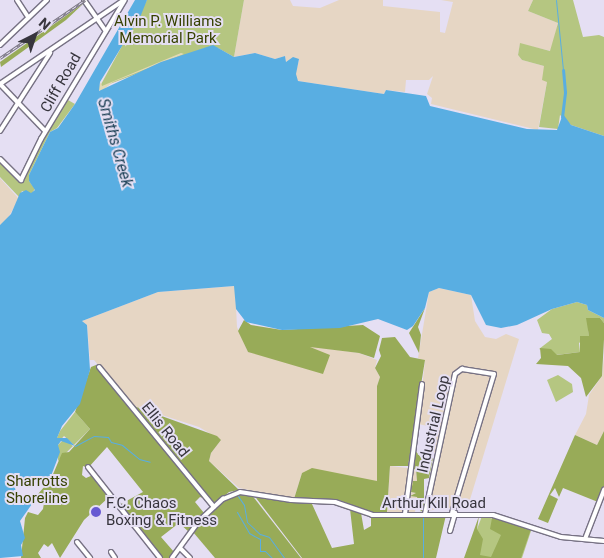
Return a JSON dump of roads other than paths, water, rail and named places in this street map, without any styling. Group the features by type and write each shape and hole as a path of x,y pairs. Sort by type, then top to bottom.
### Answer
{"street":[{"path":"17,0 28,17"},
{"path":"1,41 47,0"},
{"path":"84,0 106,31"},
{"path":"45,131 0,84 125,0"},
{"name":"Cliff Road","path":"0,159 21,180 45,131 125,0"},
{"path":"0,131 2,125 53,49"},
{"name":"Ellis Road","path":"99,367 214,507"},
{"name":"Industrial Loop","path":"425,514 455,374 462,369 494,374 457,495 450,531"},
{"path":"404,514 422,384"},
{"path":"88,467 160,558"},
{"path":"585,539 604,490"},
{"name":"Arthur Kill Road","path":"172,558 214,507 231,494 244,492 291,500 335,502 372,515 453,513 501,517 561,537 604,540"},
{"path":"77,542 90,558"},
{"path":"180,548 190,558"},
{"path":"110,552 114,558"}],"water":[{"name":"Smiths Creek","path":"135,0 147,0 141,15 100,82 99,91 161,62 213,45 234,57 255,53 275,59 285,56 286,62 293,57 299,59 296,74 298,81 384,94 386,90 426,96 430,106 527,129 557,130 563,114 571,125 604,136 604,318 588,310 587,305 577,302 552,309 517,325 501,328 486,325 471,295 439,288 429,292 425,308 413,326 407,330 378,319 340,328 282,330 246,322 236,309 234,286 158,292 82,321 87,325 90,370 80,404 62,426 57,438 67,438 75,446 61,441 58,445 60,452 51,476 29,486 15,488 17,497 29,497 32,504 20,521 25,538 21,545 23,556 0,558 0,225 11,214 20,193 26,190 31,193 35,190 29,181 29,175 50,132 58,128 75,104"}],"waterway":[{"path":"556,0 563,70"},
{"path":"562,117 565,92 563,70"},
{"path":"75,446 94,436 108,437 111,442 122,445 139,459 150,462"},
{"path":"238,496 244,505 247,522 260,534 269,537 284,558"},
{"path":"237,512 249,533 260,539 260,551 265,551 272,558"},
{"path":"423,518 423,558"}],"railway":[{"path":"0,58 85,0"}],"place":[{"name":"F.C. Chaos Boxing & Fitness","path":"96,512"}],"park label":[{"name":"Alvin P. Williams Memorial Park","path":"168,30"},
{"name":"Sharrotts Shoreline","path":"37,490"}]}
